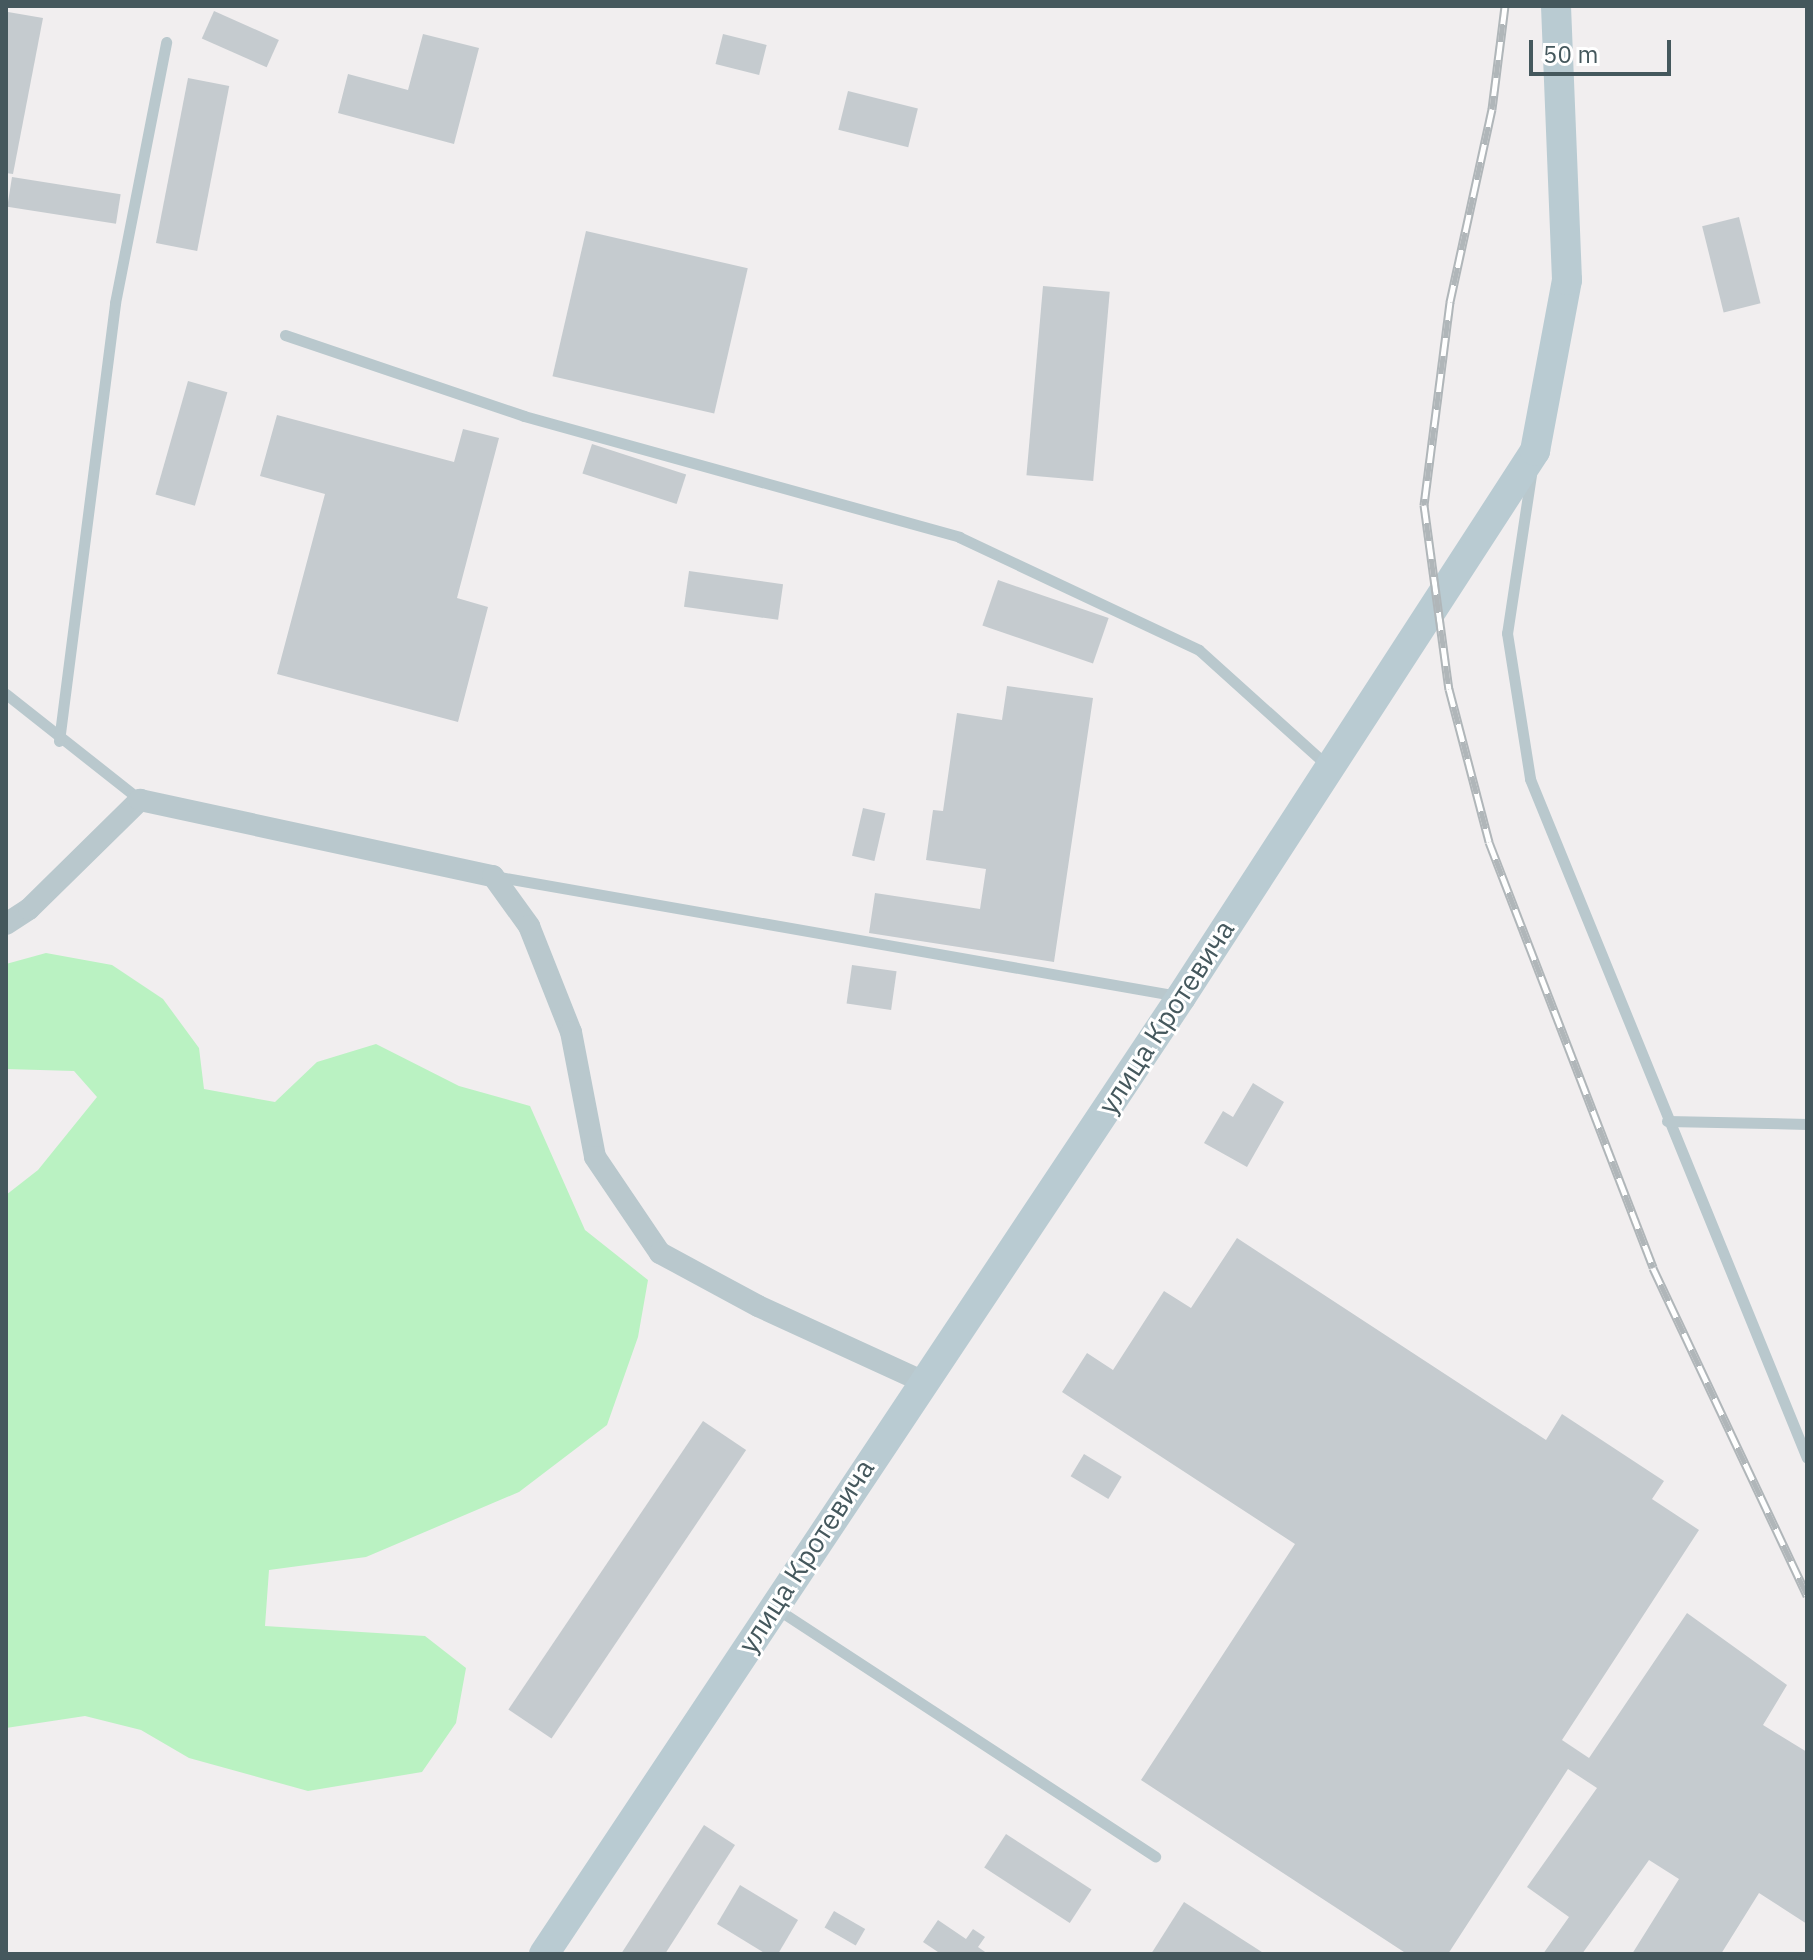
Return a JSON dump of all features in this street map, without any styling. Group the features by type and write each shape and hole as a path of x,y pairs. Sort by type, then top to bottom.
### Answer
{"street":[{"name":"улица Кротевича","path":"544,1954 922,1381 1181,997 1535,451 1567,280 1556,6"},
{"path":"6,924 29,909 140,800 493,876 529,926 571,1032 595,1157 660,1253 758,1306 922,1381"}],"lane":[{"path":"59,741 115,303 166,42"},
{"path":"285,335 524,416 959,537 1199,650 1328,766"},
{"path":"1535,451 1507,633 1530,779 1807,1458"},
{"path":"6,694 59,741 140,800"},
{"path":"493,876 1181,997"},
{"path":"1667,1121 1807,1124"},
{"path":"773,1606 1155,1856"}],"green space":[{"path":"46,953 112,965 163,999 199,1048 204,1089 275,1102 317,1062 376,1044 459,1086 530,1106 585,1230 648,1280 638,1337 607,1425 519,1492 366,1557 269,1570 265,1626 425,1636 466,1668 456,1723 422,1772 308,1791 189,1758 141,1730 85,1716 6,1728 6,1195 38,1170 97,1097 74,1071 6,1069 6,964"}],"building":[{"path":"214,11 279,40 267,67 202,38"},
{"path":"8,12 43,18 13,174 6,173"},
{"path":"423,34 479,48 454,144 338,113 348,74 408,90"},
{"path":"723,34 767,45 759,75 716,64"},
{"path":"188,78 229,86 197,251 156,243"},
{"path":"848,91 918,108 908,147 838,130"},
{"path":"12,177 121,194 116,224 7,207"},
{"path":"1739,217 1761,303 1724,313 1702,226"},
{"path":"586,231 748,268 714,414 552,376"},
{"path":"1043,286 1110,292 1093,481 1026,475"},
{"path":"188,381 227,392 195,506 155,494"},
{"path":"277,415 454,462 463,429 499,438 457,598 488,607 458,722 277,674 325,494 260,476"},
{"path":"592,444 686,475 677,504 582,473"},
{"path":"689,571 783,584 778,620 684,607"},
{"path":"998,580 1109,618 1093,663 982,625"},
{"path":"1007,686 1093,698 1054,962 869,933 875,893 980,909 986,869 926,860 933,810 943,811 957,713 1002,720"},
{"path":"863,808 885,813 874,861 852,856"},
{"path":"852,965 897,971 891,1010 847,1004"},
{"path":"1253,1083 1284,1102 1247,1167 1204,1143 1223,1111 1233,1117"},
{"path":"1237,1238 1546,1440 1562,1414 1664,1481 1652,1499 1699,1530 1562,1740 1589,1758 1687,1613 1787,1685 1763,1725 1807,1752 1807,1924 1759,1893 1721,1954 1632,1954 1679,1879 1649,1860 1582,1954 1543,1954 1569,1917 1527,1887 1597,1788 1568,1769 1448,1954 1407,1954 1141,1780 1295,1544 1062,1392 1087,1353 1113,1370 1164,1291 1191,1308"},
{"path":"703,1421 746,1450 552,1739 508,1710"},
{"path":"1084,1454 1122,1477 1108,1499 1071,1476"},
{"path":"704,1825 735,1845 665,1954 621,1954"},
{"path":"1006,1834 1092,1890 1070,1923 984,1868"},
{"path":"740,1885 798,1920 778,1954 766,1954 717,1924"},
{"path":"1184,1902 1265,1954 1151,1954"},
{"path":"834,1911 865,1929 856,1945 824,1927"},
{"path":"938,1920 966,1939 973,1929 985,1937 978,1947 988,1954 941,1954 923,1942"}],"railway":[{"path":"1505,6 1492,109 1450,302 1424,505 1449,689 1489,842 1653,1268 1807,1596"}]}
